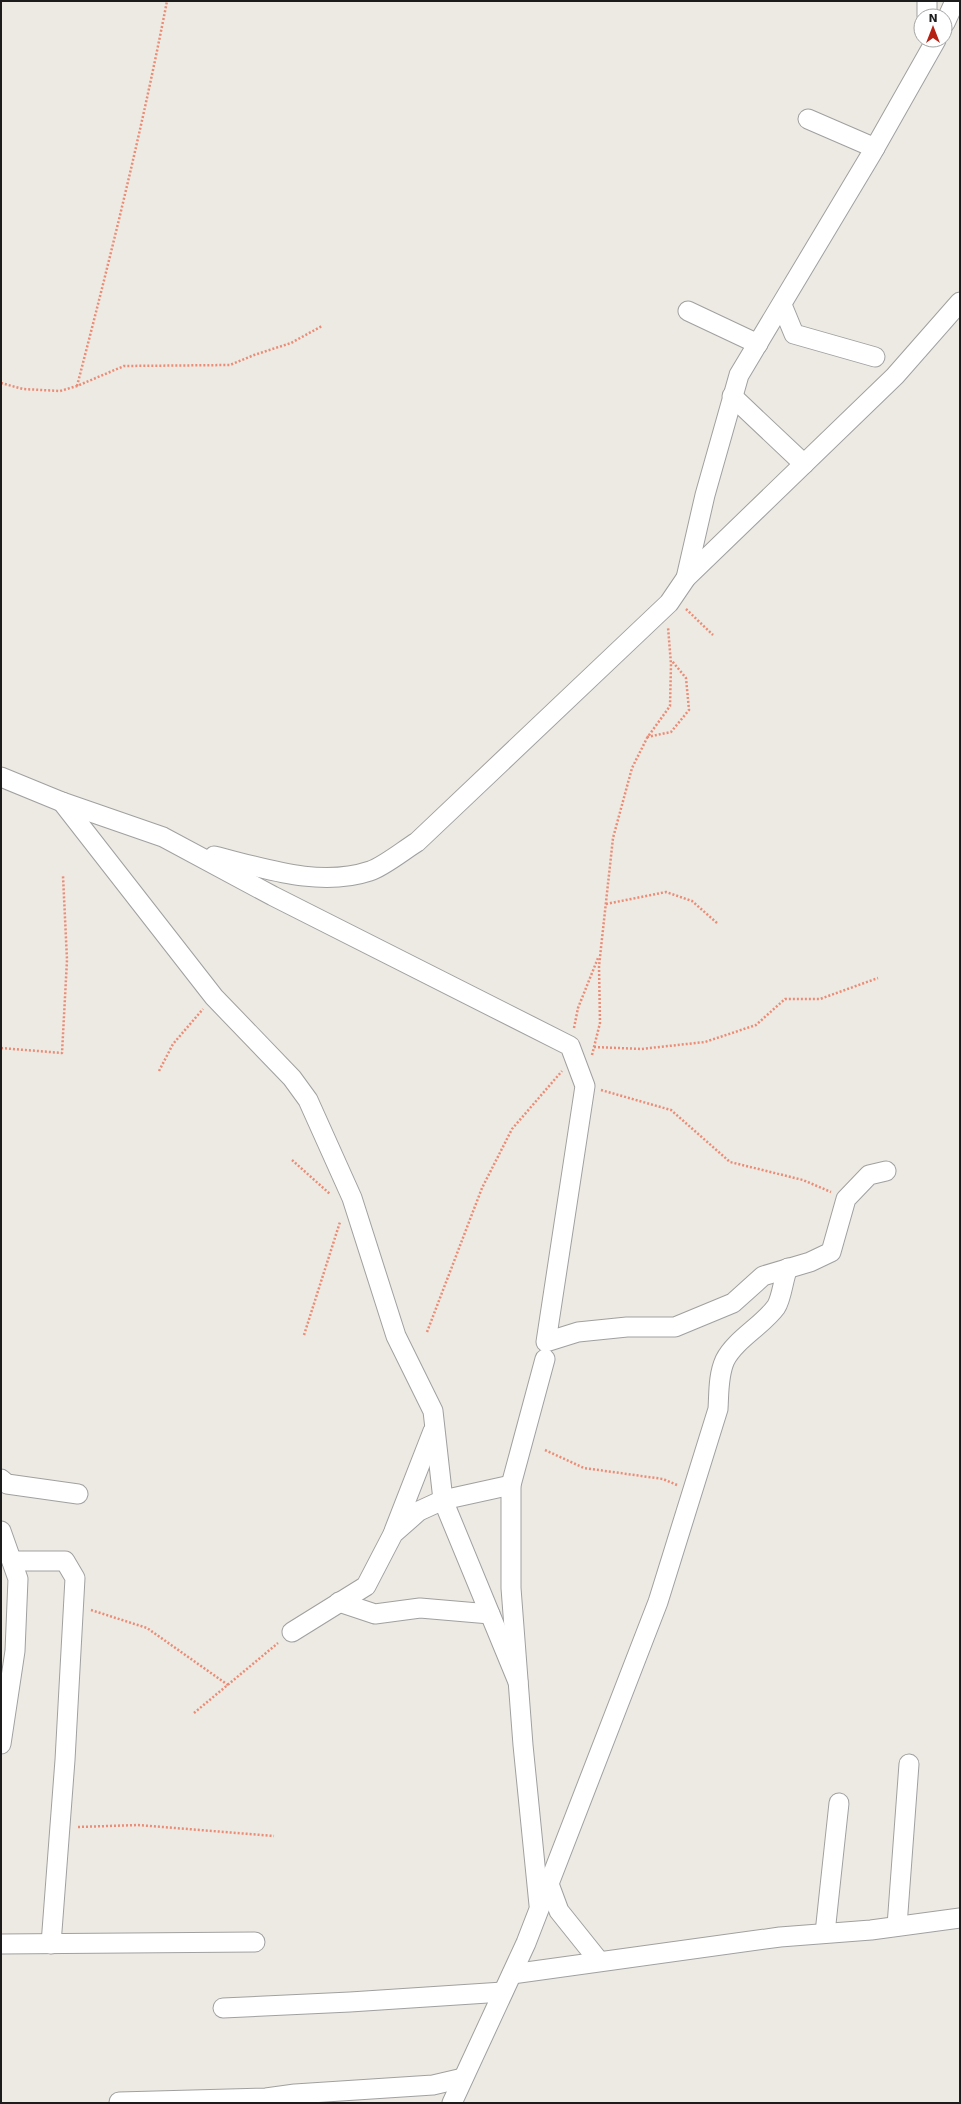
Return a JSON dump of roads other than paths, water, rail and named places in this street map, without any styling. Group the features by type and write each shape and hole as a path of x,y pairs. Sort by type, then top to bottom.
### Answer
{"street":[{"path":"686,578 705,495 739,374 782,305 875,148 931,48"},
{"path":"808,119 875,148"},
{"path":"188,850 292,875 332,878 371,871 417,842 670,601 686,578 895,376 960,302"},
{"path":"782,305 794,334 875,357"},
{"path":"688,311 758,344"},
{"path":"732,396 804,464"},
{"path":"1,776 62,802 163,837 572,1052 584,1086 546,1342 578,1332 627,1326 675,1326 733,1303 763,1276 810,1262 831,1252 846,1199 869,1175 886,1170"},
{"path":"62,802 214,997 292,1078 308,1100 342,1196 396,1336 433,1411 443,1500 518,1682"},
{"path":"452,2103 512,1974 539,1909 658,1602 718,1409 720,1379 725,1360 736,1345 756,1329 777,1305 788,1268"},
{"path":"539,1909 511,1588 511,1485 545,1359"},
{"path":"292,1632 366,1586 393,1534 434,1428"},
{"path":"1,1479 7,1484 78,1494"},
{"path":"393,1534 419,1511 443,1500 511,1485"},
{"path":"1,1531 18,1579 15,1651 1,1744"},
{"path":"12,1561 65,1561 75,1578 51,1944"},
{"path":"339,1602 375,1614 420,1608 490,1614"},
{"path":"897,1926 908,1764"},
{"path":"825,1933 839,1803"},
{"path":"549,1884 559,1911 599,1961"},
{"path":"512,1974 780,1937 897,1926 960,1918"},
{"path":"1,1944 255,1942"},
{"path":"223,2008 350,2002 503,1992"},
{"path":"119,2102 266,2098 295,2094 432,2085 463,2078"}]}
